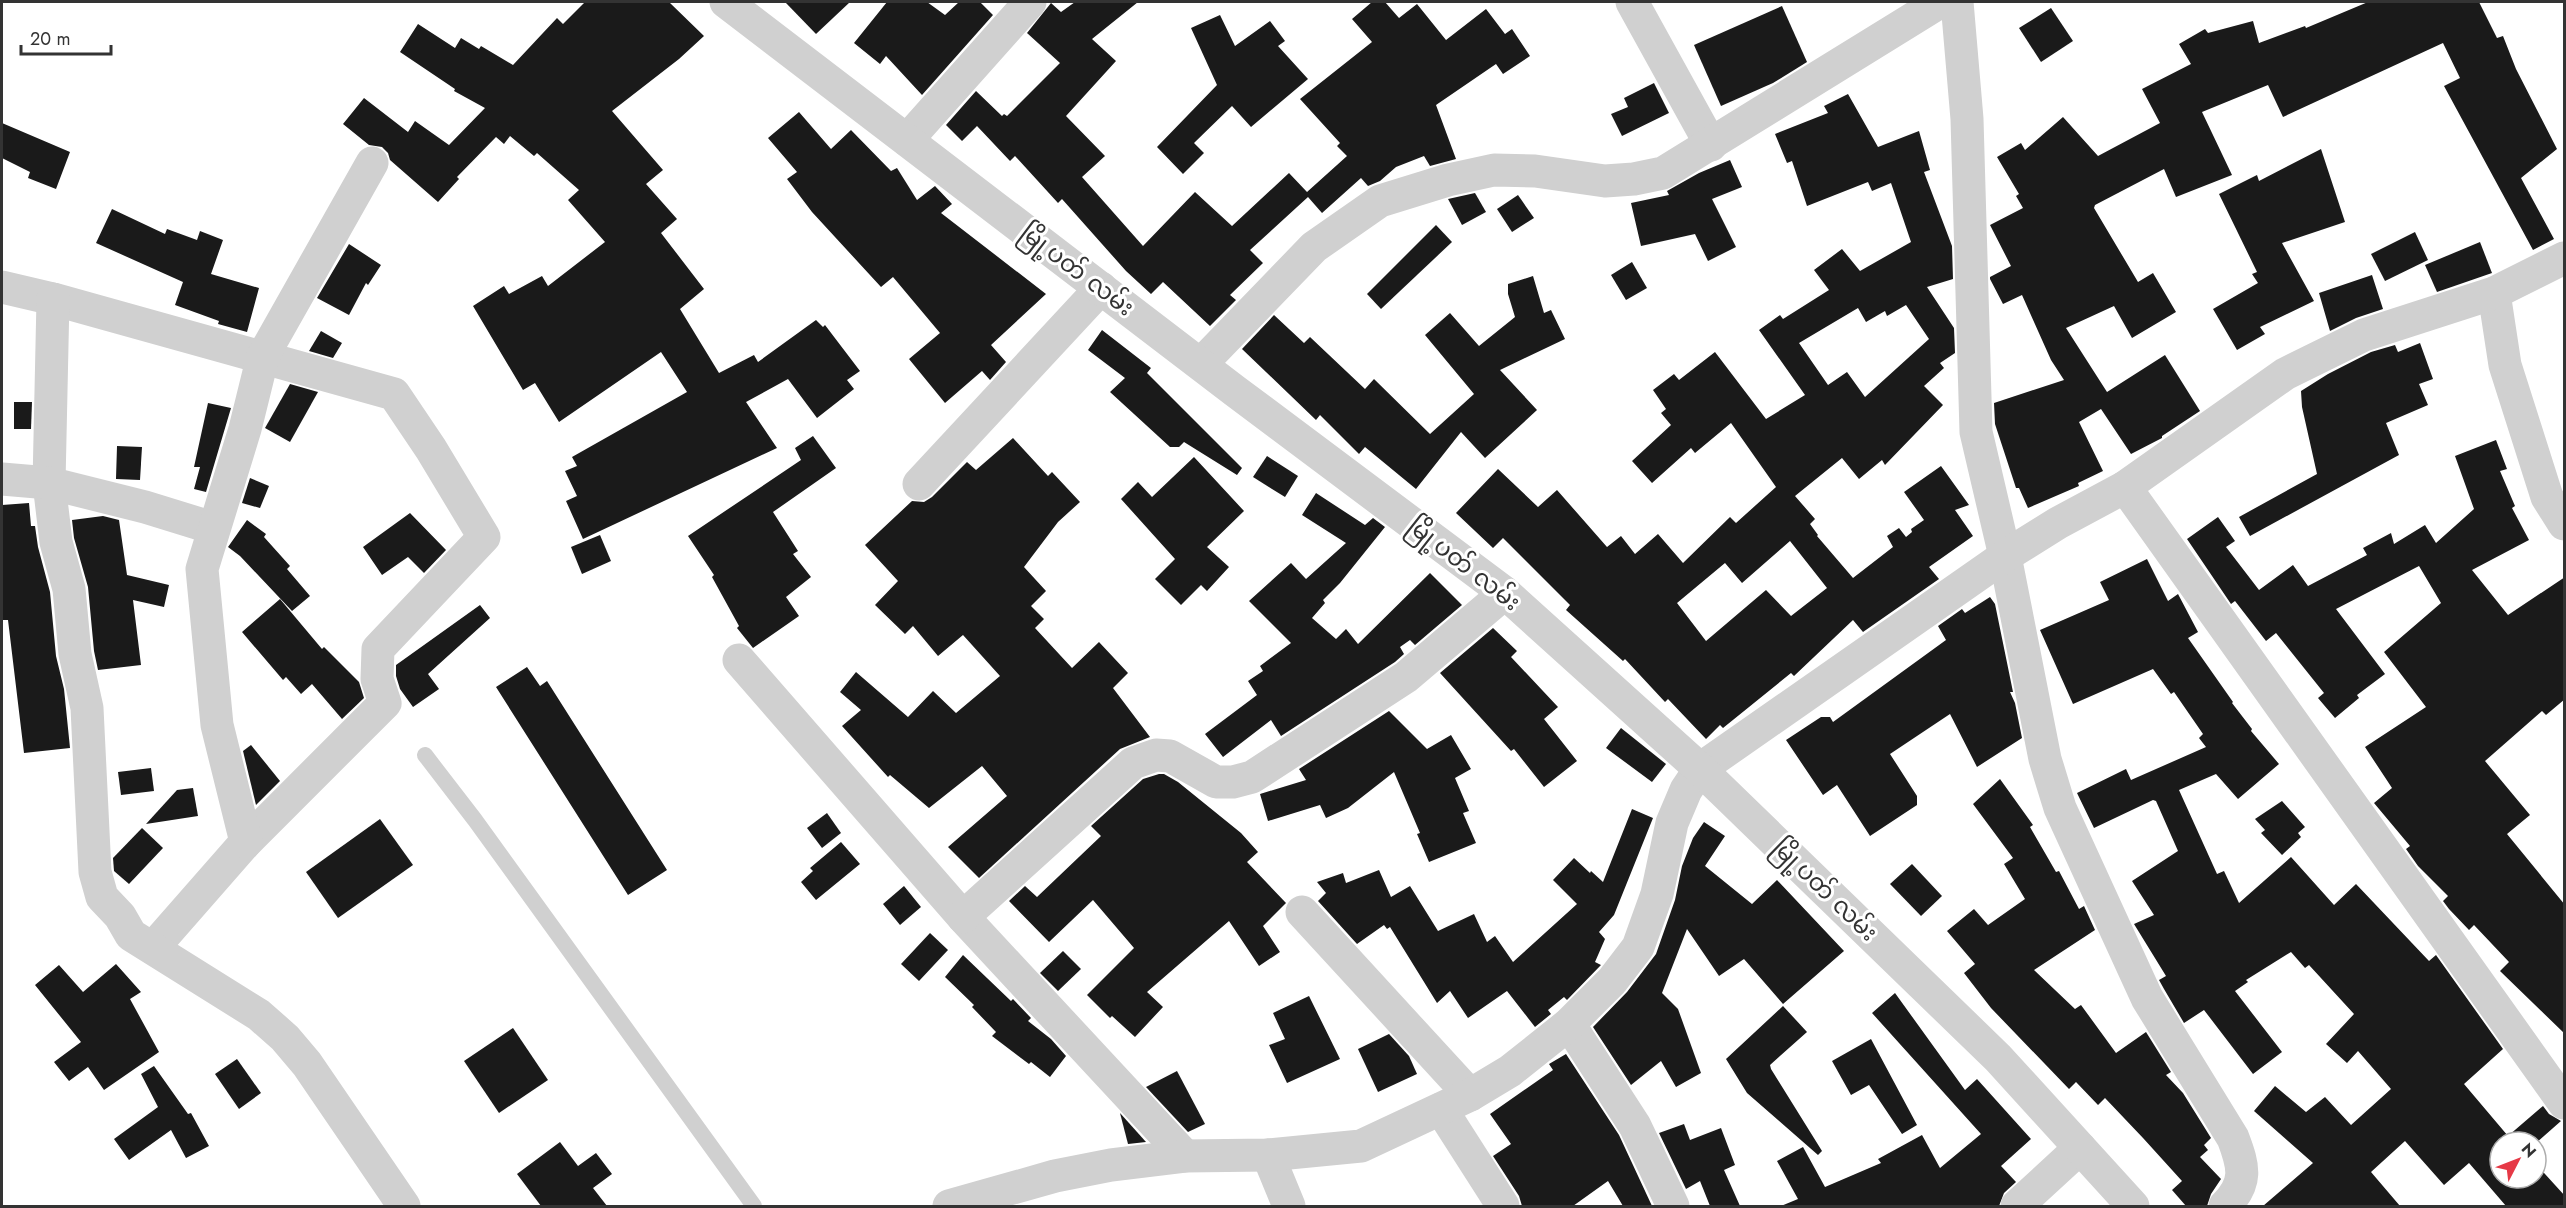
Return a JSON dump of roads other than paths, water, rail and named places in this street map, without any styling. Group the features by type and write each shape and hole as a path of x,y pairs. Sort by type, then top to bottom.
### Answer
{"street":[{"name":"မြို့ပတ် လမ်း","path":"726,2 1505,593 1700,769 1998,1058 2133,1206"},
{"path":"907,140 1030,2"},
{"path":"1632,2 1711,145"},
{"path":"1201,364 1314,247 1380,201 1448,180 1494,170 1535,171 1605,181 1634,179 1663,173 1940,2"},
{"path":"1957,2 1967,119 1976,432 2005,556 2045,759 2060,808 2147,998 2233,1138 2242,1162 2242,1182 2225,1206"},
{"path":"246,842 217,726 202,568 245,429 263,356 372,164"},
{"path":"949,1206 1055,1176 1111,1166 1185,1156 1268,1155 1361,1146 1455,1102 1510,1071 1569,1023 1612,981 1638,947 1657,894 1672,823 1686,790 1700,769 2005,556 2058,523 2125,487 2284,374 2364,335 2494,293 2565,258"},
{"path":"2,287 263,356 346,382 394,394 431,449 484,537 378,649 377,680 385,703 246,842 153,948"},
{"path":"920,484 1101,288"},
{"path":"2494,293 2505,365 2547,497 2565,524"},
{"path":"54,299 49,483 56,542 69,589 75,654 87,708 95,872 102,897 120,916 131,935 260,1015 285,1038 307,1064 404,1206"},
{"path":"2,479 49,483 145,507 213,528"},
{"path":"2125,487 2565,1102"},
{"path":"963,917 1133,763 1156,755 1170,756 1216,782 1233,783 1252,777 1406,677 1505,593"},
{"path":"738,660 963,917 1185,1156"},
{"path":"1302,912 1455,1102 1503,1206"},
{"path":"1569,1023 1635,1126 1673,1206"},
{"path":"2017,1206 2080,1148"},
{"path":"1268,1155 1289,1206"}],"lane":[{"path":"425,755 475,820 754,1206"}]}
